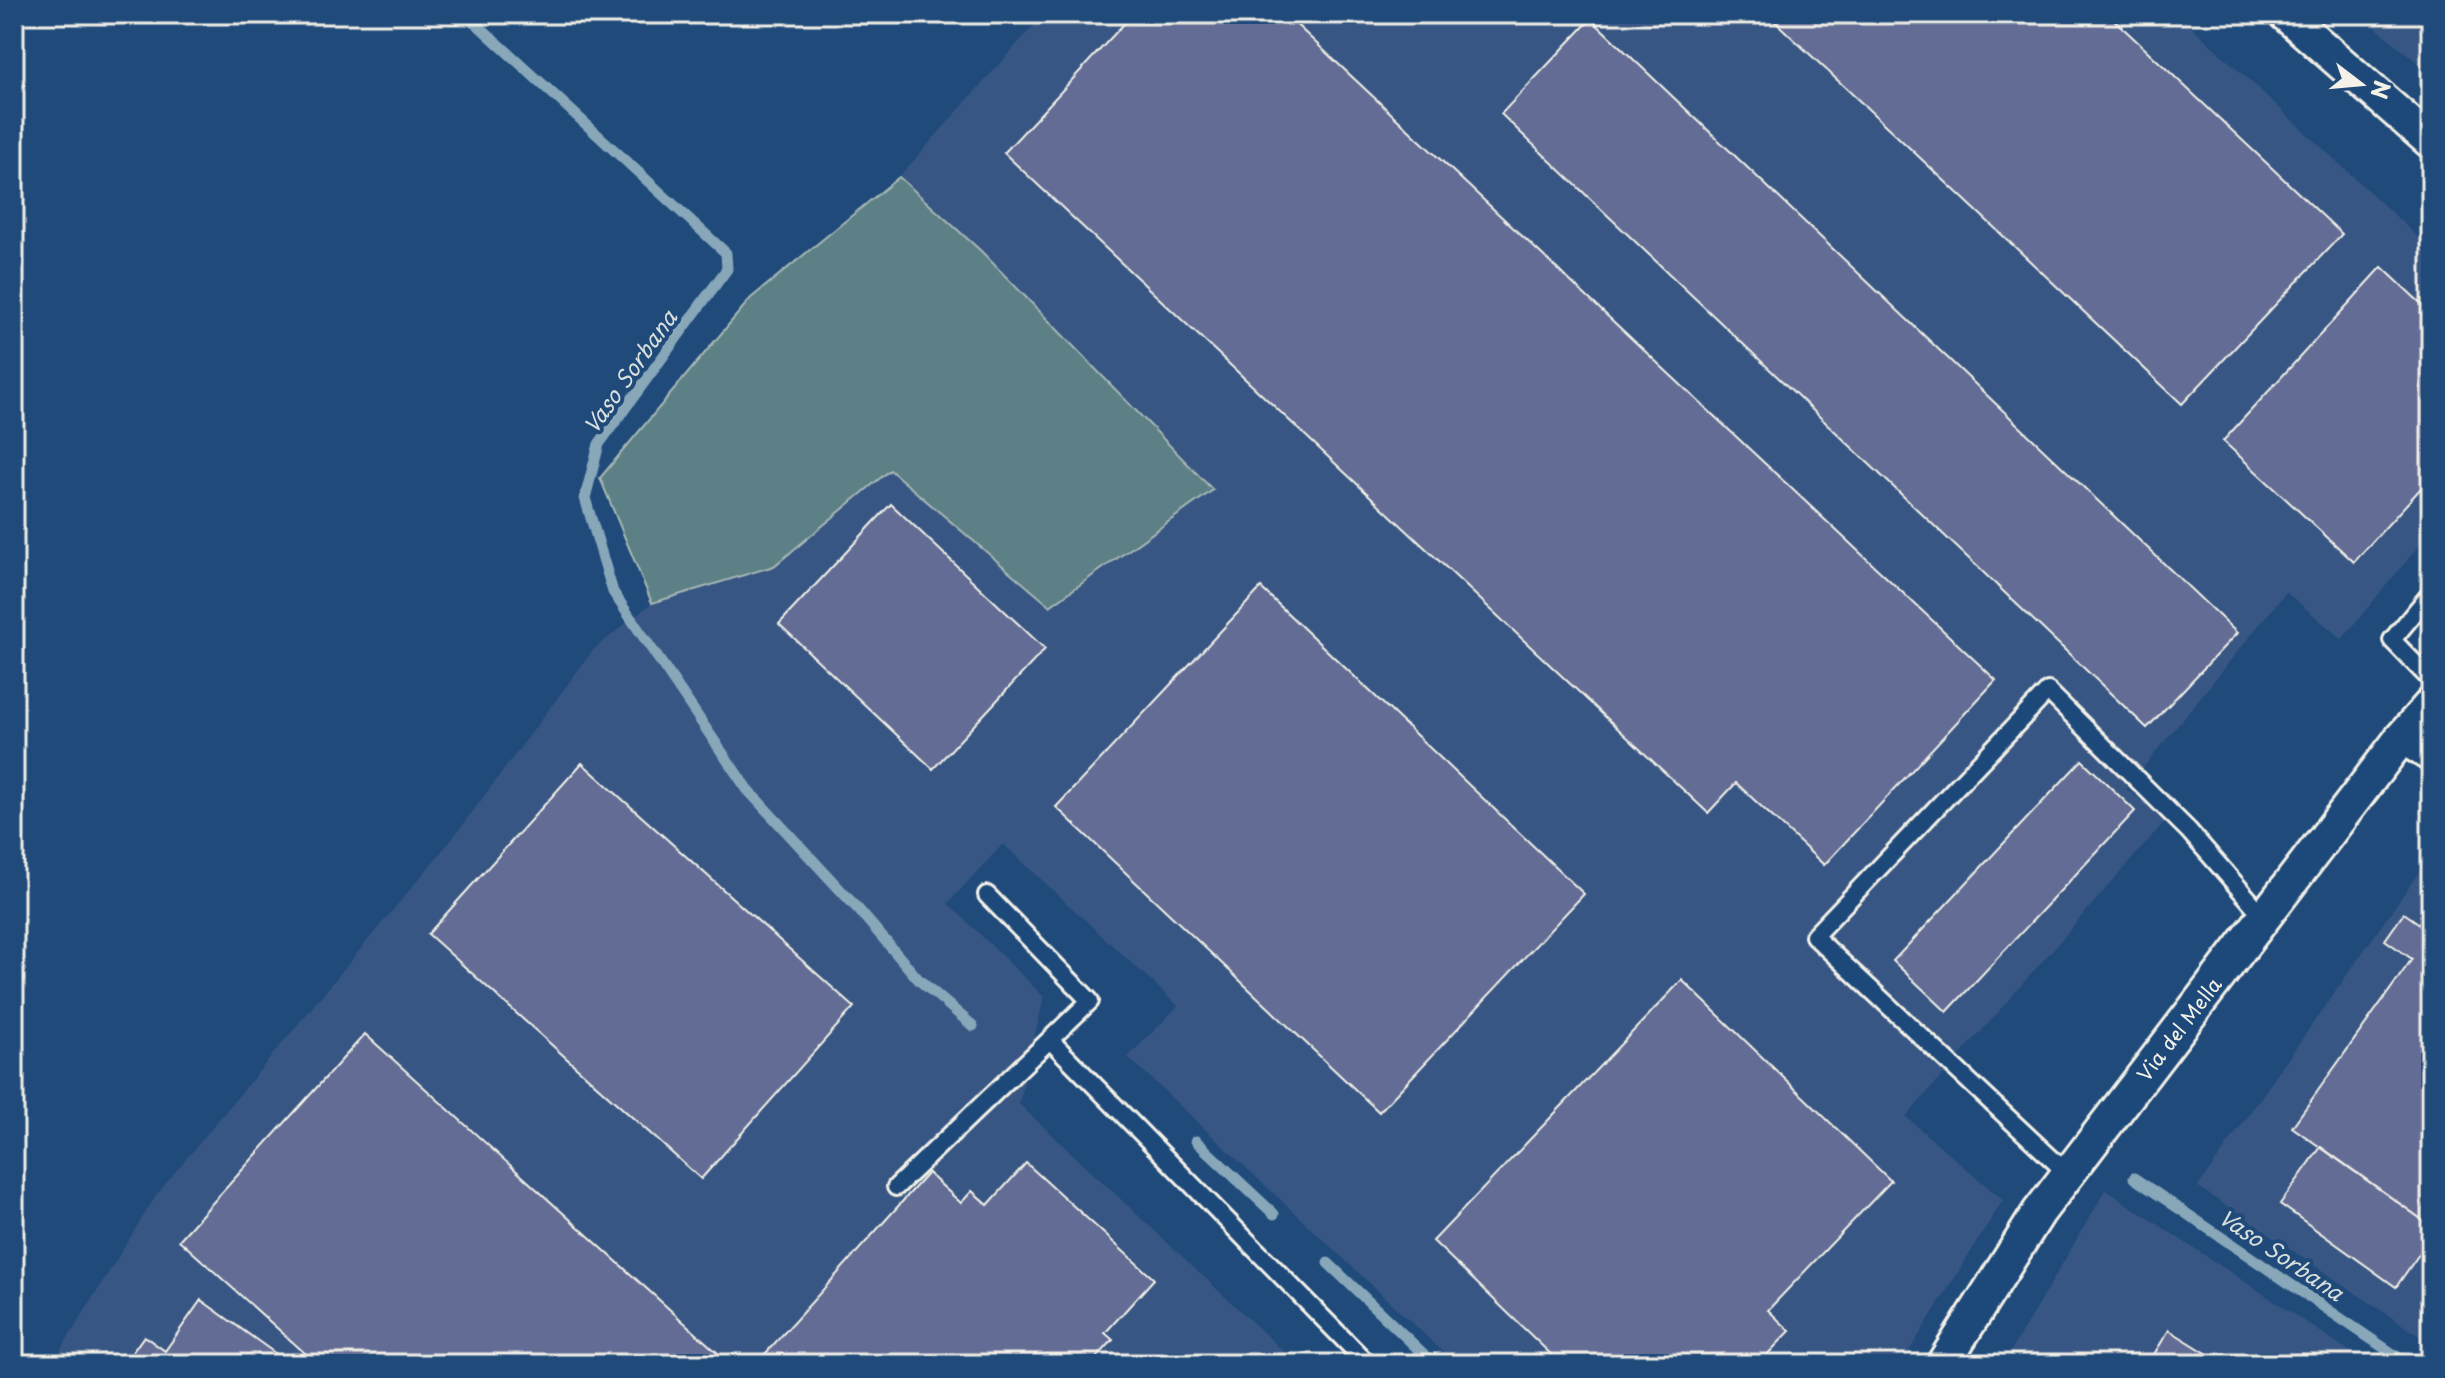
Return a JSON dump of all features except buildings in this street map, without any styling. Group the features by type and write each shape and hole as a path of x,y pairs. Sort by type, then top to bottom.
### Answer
{"street":[{"path":"2285,14 2431,142"},
{"name":"Via del Mella","path":"1943,1364 2039,1212 2402,737 2431,704"},
{"path":"2402,737 2431,755"}],"lane":[{"path":"2431,593 2392,640 2431,680"},
{"path":"2069,1175 1814,936 2048,691 2189,831 2265,918"},
{"path":"896,1187 1090,1001 987,895"},
{"path":"1050,1040 1368,1364"}],"shaded area":[{"path":"1044,14 2178,14 2431,249 2431,531 2342,639 2286,592 2126,789 2167,819 1906,1117 2003,1200 1901,1364 1456,1364 1128,1057 1178,1006 1003,844 948,903 1044,997 1019,1104 1297,1364 52,1364 157,1194 452,839 594,649 652,603 774,566 890,470 1050,606 1213,490 981,251 899,177"},
{"path":"2360,14 2431,14 2431,74"},
{"path":"2431,855 2431,1344 2198,1187"},
{"path":"2106,1190 2369,1364 2003,1364"}],"green space":[{"path":"899,177 981,251 1213,490 1050,606 890,470 774,566 652,603 600,478 751,298"}],"waterway":[{"name":"Vaso Sorbana","path":"466,14 726,253 727,269 599,444 585,498 613,592 747,789 919,980 973,1026"},
{"name":"Vaso Sorbana","path":"1196,1141 1274,1214"},
{"name":"Vaso Sorbana","path":"2134,1178 2408,1364"},
{"name":"Vaso Sorbana","path":"1328,1263 1434,1364"}]}
